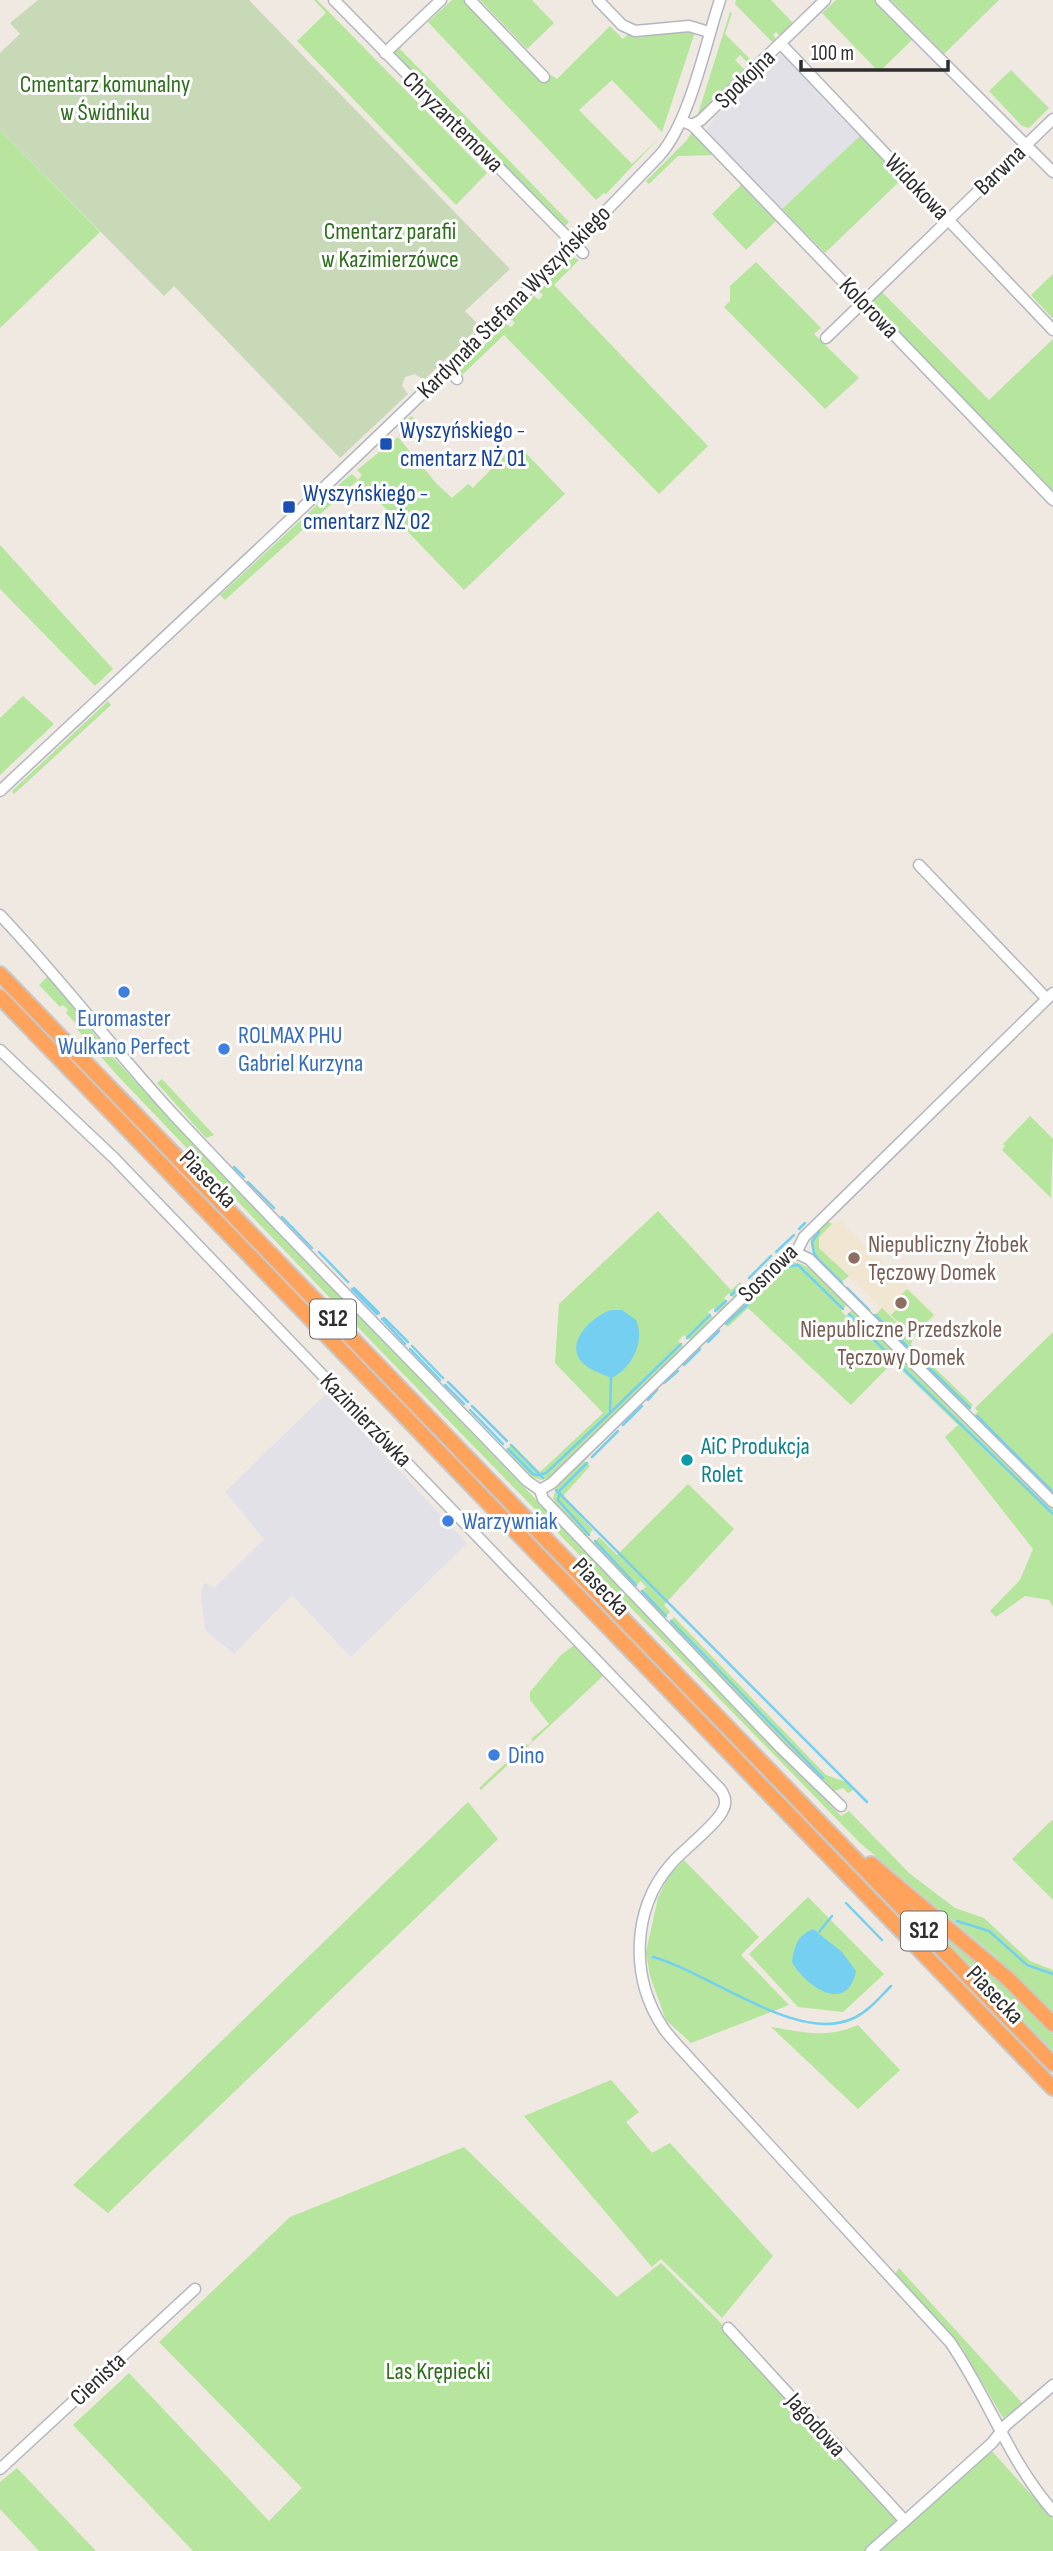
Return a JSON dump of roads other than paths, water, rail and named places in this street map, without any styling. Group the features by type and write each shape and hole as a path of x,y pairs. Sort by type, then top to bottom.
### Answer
{"highway":[{"name":"Piasecka","path":"0,974 1053,2064"},
{"name":"Piasecka","path":"0,997 1053,2088"},
{"path":"796,1798 1000,1972 1053,2024"}],"street":[{"name":"Chryzantemowa","path":"334,0 583,253"},
{"path":"385,53 440,0"},
{"path":"470,0 544,78"},
{"path":"598,0 622,25 635,31 688,26 709,32"},
{"name":"Kardynała Stefana Wyszyńskiego","path":"0,791 448,369 660,155 682,121 720,0"},
{"name":"Spokojna","path":"692,125 701,120 825,0"},
{"path":"881,0 1053,172"},
{"name":"Widokowa","path":"781,44 1053,330"},
{"name":"Barwna","path":"825,338 1053,119"},
{"name":"Kolorowa","path":"682,121 692,125 1053,500"},
{"path":"448,369 457,379"},
{"path":"919,865 1050,996"},
{"path":"0,915 51,970 172,1112 436,1388 527,1481 540,1490 543,1499 662,1624 841,1806"},
{"name":"Sosnowa","path":"540,1490 552,1483 780,1261 796,1253 804,1237 1050,996"},
{"name":"Kazimierzówka","path":"0,1050 114,1158 692,1759 725,1797 722,1812 659,1880 644,1912 640,1963 650,2002 665,2030 692,2061 950,2342 1001,2432"},
{"path":"796,1253 809,1259 1053,1502"},
{"name":"Cienista","path":"0,2469 195,2289"},
{"name":"Jagodowa","path":"727,2328 905,2521"},
{"path":"871,2551 1053,2385"},
{"path":"1001,2432 1027,2480 1053,2511"}],"water":[{"path":"611,1310 622,1310 636,1320 639,1337 630,1362 625,1369 611,1378 584,1364 577,1353 576,1345 589,1324"},
{"path":"813,1929 842,1952 856,1971 851,1984 844,1992 835,1994 816,1987 792,1962 798,1942 804,1934"}],"waterway":[{"path":"234,1167 244,1177"},
{"path":"248,1182 274,1208"},
{"path":"282,1217 312,1248"},
{"path":"799,1229 805,1223"},
{"path":"819,1232 812,1242 814,1253 842,1283"},
{"path":"776,1252 794,1235"},
{"path":"319,1252 348,1282"},
{"path":"749,1278 771,1256"},
{"path":"754,1297 786,1267 798,1265 843,1309"},
{"path":"731,1295 742,1285"},
{"path":"354,1288 379,1313"},
{"path":"847,1288 869,1310"},
{"path":"352,1289 377,1314"},
{"path":"715,1311 726,1301"},
{"path":"726,1324 749,1303"},
{"path":"849,1314 869,1335"},
{"path":"687,1338 710,1315"},
{"path":"875,1315 970,1408"},
{"path":"384,1318 408,1342"},
{"path":"382,1319 405,1344"},
{"path":"708,1342 719,1331"},
{"path":"874,1340 1053,1514"},
{"path":"611,1412 681,1344"},
{"path":"412,1346 443,1378"},
{"path":"410,1349 440,1380"},
{"path":"684,1365 700,1349"},
{"path":"664,1383 678,1371"},
{"path":"508,1449 533,1474 546,1473 610,1413 611,1378"},
{"path":"448,1382 468,1402"},
{"path":"445,1385 464,1404"},
{"path":"648,1400 657,1390"},
{"path":"472,1406 507,1441"},
{"path":"623,1425 642,1406"},
{"path":"470,1410 503,1444"},
{"path":"977,1416 1053,1492"},
{"path":"592,1457 618,1431"},
{"path":"511,1445 543,1478"},
{"path":"587,1463 560,1490 558,1500 589,1535"},
{"path":"556,1490 867,1802"},
{"path":"595,1541 636,1585"},
{"path":"642,1591 666,1616"},
{"path":"671,1621 823,1778"},
{"path":"846,1903 882,1940"},
{"path":"819,1932 832,1916"},
{"path":"957,1921 989,1931 1027,1965 1053,1974"},
{"path":"653,1957 676,1965 754,2004 807,2022 832,2024 854,2018 869,2008 891,1986"}],"place":[{"name":"Wyszyńskiego - cmentarz NŻ 01","path":"386,444"},
{"name":"Wyszyńskiego - cmentarz NŻ 02","path":"289,507"},
{"name":"Euromaster Wulkano Perfect","path":"124,992"},
{"name":"ROLMAX PHU Gabriel Kurzyna","path":"224,1049"},
{"name":"Niepubliczny Żłobek Tęczowy Domek","path":"854,1258"},
{"name":"Niepubliczne Przedszkole Tęczowy Domek","path":"901,1303"},
{"name":"AiC Produkcja Rolet","path":"687,1460"},
{"name":"Warzywniak","path":"448,1521"},
{"name":"Dino","path":"494,1755"}],"park label":[{"name":"Cmentarz komunalny w Świdniku","path":"105,98"},
{"name":"Cmentarz parafii w Kazimierzówce","path":"390,245"},
{"name":"Las Krępiecki","path":"438,2371"}]}
